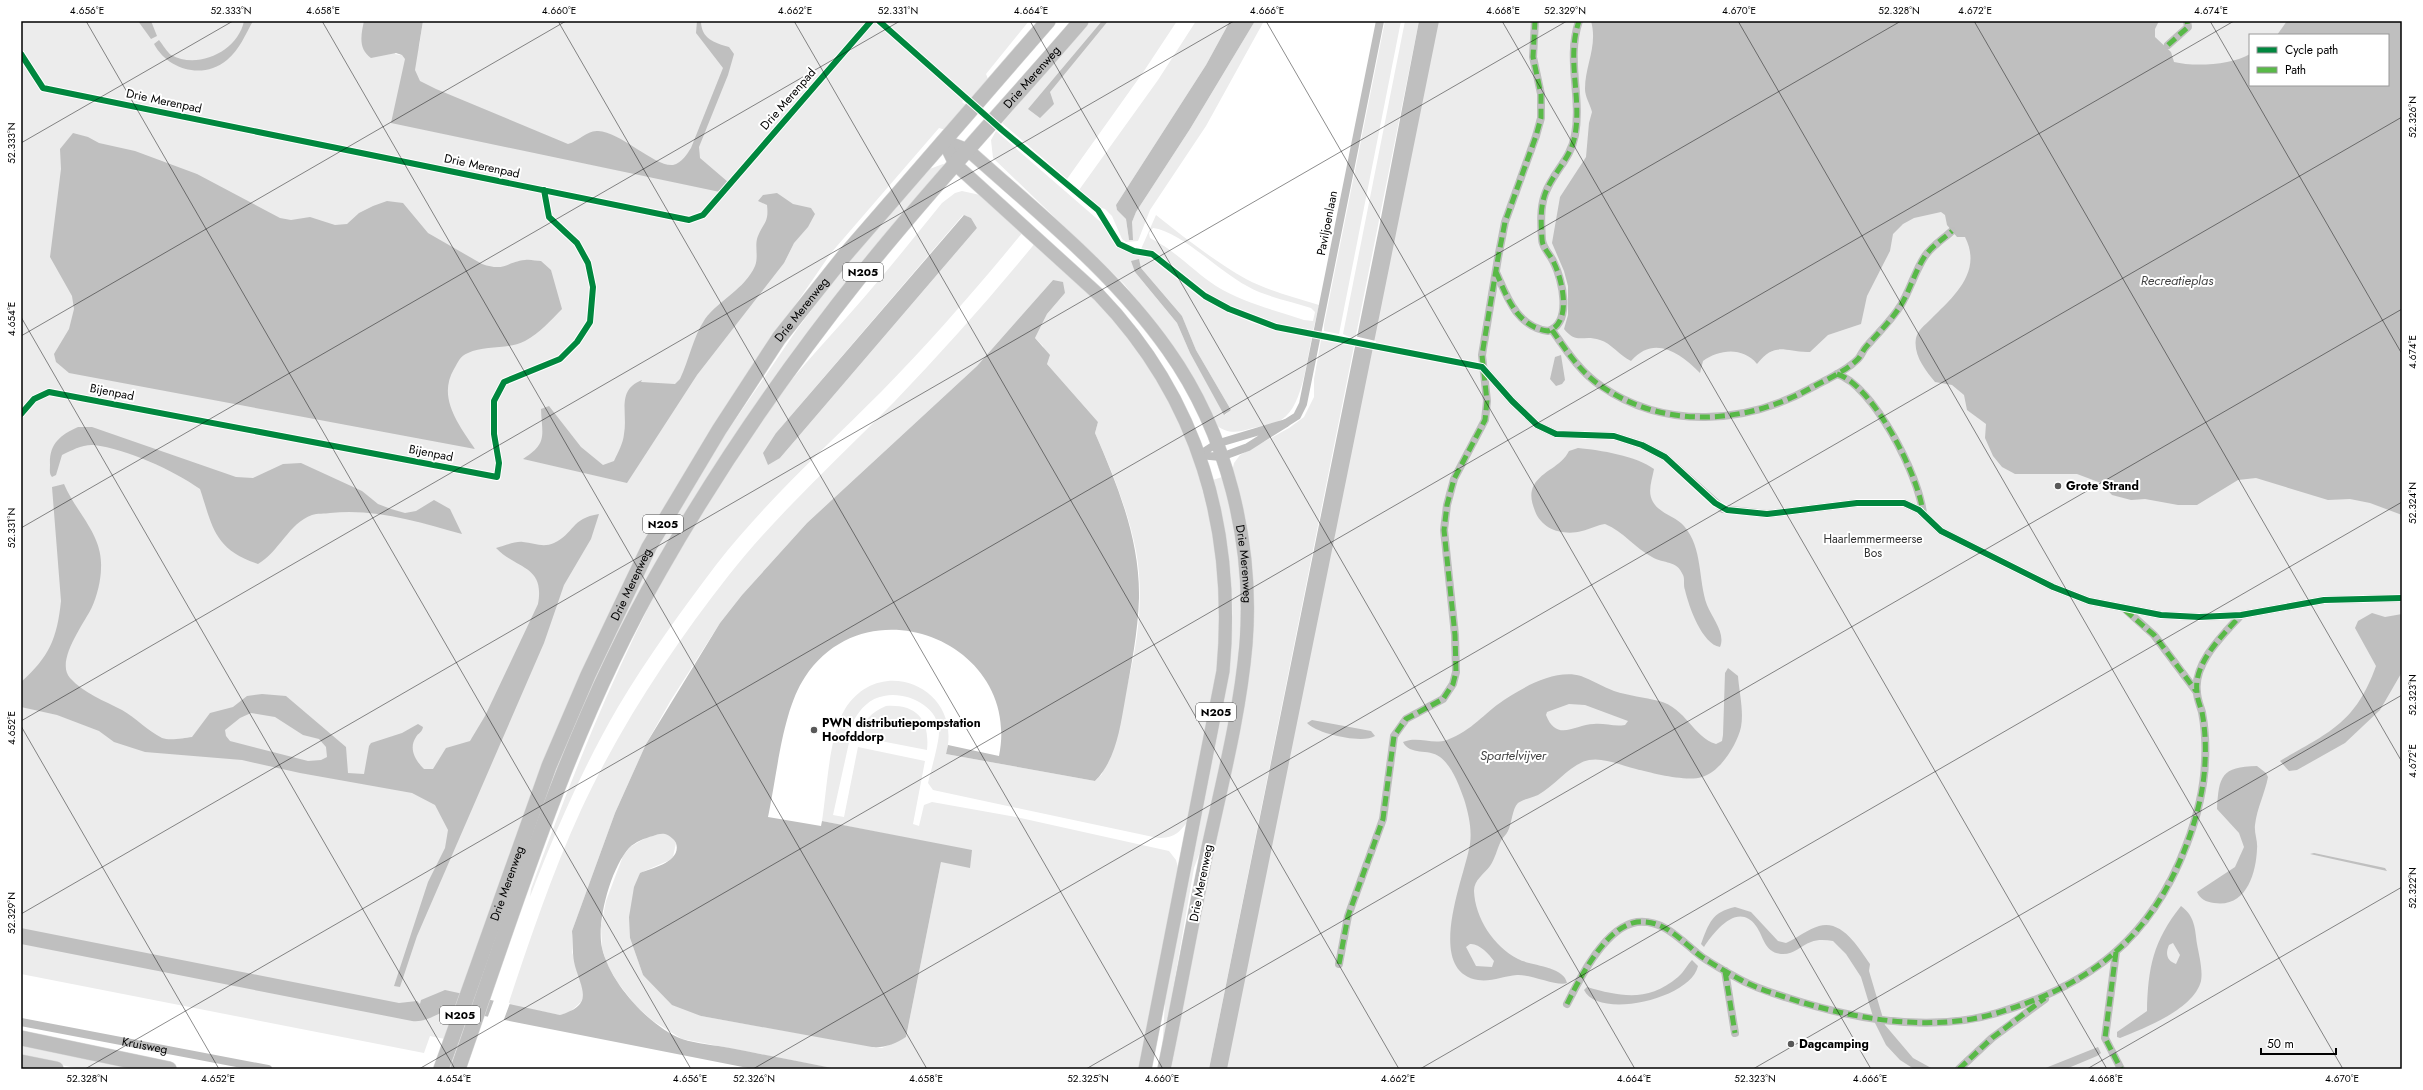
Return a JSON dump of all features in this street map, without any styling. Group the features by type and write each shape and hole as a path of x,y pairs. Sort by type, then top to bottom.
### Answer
{"highway":[{"name":"Drie Merenweg","path":"441,1069 549,766 588,675 649,547 719,430 779,338 845,255 1048,21"},
{"name":"Drie Merenweg","path":"458,1069 570,756 605,677 658,573 720,468 777,385 863,272 955,164 1081,21"},
{"name":"Kruisweg","path":"21,1038 169,1069"},
{"path":"21,1062 56,1069"}],"main road":[{"name":"Drie Merenweg","path":"944,141 968,150 1091,260 1136,307 1179,367 1200,404 1230,483 1242,540 1246,607 1246,643 1228,754 1164,1069"},
{"name":"Drie Merenweg","path":"944,141 955,164 1062,259 1117,314 1146,352 1169,389 1199,455 1218,522 1224,558 1226,641 1216,710 1145,1069"}],"street":[{"name":"Paviljoenlaan","path":"1199,455 1221,457 1248,447 1297,416 1303,404 1380,21"},
{"path":"1339,964 1348,916 1383,818 1391,744 1394,736 1406,719 1444,699 1453,684 1456,659 1445,549 1446,505 1454,479 1485,420 1487,401 1482,367 1484,342 1505,222 1536,136 1542,112 1542,94 1533,57 1535,21"},
{"path":"1552,330 1561,319 1564,295 1557,270 1542,241 1542,213 1545,193 1564,164 1575,136 1577,119 1573,55 1579,21"},
{"path":"2168,45 2188,27 2187,21"},
{"path":"1496,272 1514,310 1522,319 1536,328 1552,330 1574,361 1601,386 1640,406 1672,415 1716,418 1753,412 1795,397 1837,374 1858,359 1864,348 1889,322 1901,304 1925,256 1952,231"},
{"path":"1482,367 1512,401 1537,425 1556,434 1614,436 1642,445 1665,457 1715,503 1727,510 1767,514 1829,506 1893,501 1904,503 1923,514 1941,531 2053,587 2089,601 2125,610 2161,615 2240,615 2324,600 2402,598"},
{"path":"1837,374 1855,383 1866,395 1884,421 1912,475 1920,494 1923,514"},
{"name":"Paviljoenlaan","path":"1199,455 1216,444 1286,423"},
{"path":"1959,1069 1992,1038 2051,994 2101,964 2116,952 2145,923 2163,897 2176,871 2194,825 2205,765 2205,736 2196,690 2154,635 2125,610"},
{"path":"2196,690 2206,659 2215,644 2240,615"},
{"path":"1567,1004 1598,951 1622,928 1636,922 1657,924 1667,929 1704,958 1725,971 1761,989 1833,1012 1871,1019 1918,1022 1978,1017 1997,1013 2051,994"},
{"path":"2116,952 2105,1038 2121,1069"},
{"path":"1725,971 1735,1033"},
{"name":"Kruisweg","path":"21,1022 268,1069"}],"green space":[{"path":"21,21 402,21 395,54 400,55 419,47 423,21 1029,21 986,74 988,79 971,98 968,95 962,102 967,106 946,130 939,128 831,253 734,394 650,539 462,995 446,991 438,1014 447,1010 456,1011 445,1039 430,1036 424,1053 21,974"},
{"path":"1090,21 1177,21 1144,71 1067,179 1002,123"},
{"path":"1196,21 1230,21 1206,65 1116,205 1117,210 1126,219 1129,240 1132,222 1136,212 1190,129 1255,21 1264,21 1206,126 1150,210 1138,241 1126,242 1122,239 1112,216 1079,190 1158,80"},
{"path":"1385,21 1401,21 1339,334 1324,331 1324,325"},
{"path":"1405,21 1419,21 1355,340 1343,334"},
{"name":"Haarlemmermeerse Bos","path":"1435,21 2402,21 2402,1069 1222,1069"},
{"path":"996,131 1103,224 1116,246 1126,251 1150,257 1202,298 1253,323 1312,337 1302,385 1293,408 1286,416 1274,423 1234,432 1225,430 1216,425 1156,324 1124,284 993,158 991,140","holes":["1139,260 1141,268 1182,316 1196,350 1231,410 1225,415 1190,353 1177,323 1135,272"]},
{"path":"943,164 948,167 712,475 550,790 564,745 634,590 705,464 798,328 862,243 927,170"},
{"path":"962,191 980,195 1023,232 918,353 881,392 775,497 735,542 703,582 641,670 605,730 570,800 530,897 531,889 575,771 599,713 652,600 713,490 748,437 785,387 854,309 942,203 955,193","holes":["963,215 971,218 977,228 780,458 776,433"]},
{"path":"1156,215 1211,257 1246,279 1273,290 1319,305 1313,331 1264,321 1227,306 1194,285 1156,253 1141,249","holes":["1153,228 1175,236 1236,280 1254,290 1311,308 1315,312 1313,321 1304,320 1259,306 1216,286 1168,248 1150,238 1149,233"]},
{"path":"1036,242 1095,298 1128,335 1167,395 1191,445 1217,547 1221,614 1218,672 1188,821 1176,834 1158,838 933,790 928,783 939,737 938,723 934,715 920,702 911,698 893,695 874,699 862,708 854,720 833,815 844,817 858,747 925,761 913,824 919,826 924,805 932,802 1016,817 1169,851 1176,860 1179,871 1140,1069 991,1067 837,1069 682,1039 653,1021 636,1006 618,983 607,964 602,948 601,926 606,901 623,856 630,847 647,837 664,833 671,836 676,843 673,857 670,860 640,873 630,938 643,975 701,1016 882,1048 906,1037 941,862 972,851 822,821 829,763 835,733 845,709 860,692 878,683 898,681 916,686 931,696 943,712 948,731 946,754 1095,781 1102,774 1126,692 1132,664 1140,608 1139,579 1136,551 1129,521 1113,476 1095,433 1098,422 1047,364 1043,346 1035,338 1047,314 1065,293 1053,280 977,366 807,523 742,595 720,623 671,700 646,744 615,813 572,931 572,952 585,992 581,1002 570,1012 560,1015 508,1005 551,882 581,810 596,779 630,718 648,688 688,630 729,575 768,529 895,401 985,303"},
{"path":"1321,340 1354,346 1209,1069 1171,1069 1247,679 1232,472 1234,463 1240,455 1289,428 1304,417 1314,397 1314,379"},
{"path":"1222,477 1228,497 1237,545 1242,601 1236,684 1206,836 1194,868 1162,1053 1165,1001 1224,701 1231,649 1233,614 1230,569 1225,531 1213,480"},
{"path":"886,706 906,708 919,716 924,722 926,730 927,750 860,737 863,726 868,718 876,711"},
{"path":"21,1045 136,1069 81,1069 21,1057"}],"water":[{"path":"138,21 151,21 157,36 151,39"},
{"path":"244,21 253,21 242,42 232,56 218,66 207,70 197,71 177,66 160,53 154,44 159,40 171,55 182,59 204,59 225,49 234,41 240,32"},
{"path":"364,21 423,21 415,70 420,81 436,89 568,144 590,132 598,131 617,137 657,161 673,165 682,160 691,148 723,68 696,33 697,21 701,21 703,32 706,36 714,42 729,47 734,54 728,75 699,147 700,158 728,182 720,192 391,123 405,59 402,55 396,53 371,58 362,46"},
{"path":"1102,21 1108,21 1050,92 1054,104 1040,118 1028,109"},
{"path":"1230,21 1255,21 1190,129 1136,212 1132,222 1133,240 1129,240 1126,219 1117,210 1116,205 1206,65"},
{"path":"1419,21 1439,21 1227,1069 1209,1069 1379,228"},
{"name":"Recreatieplas","path":"1591,21 2159,21 2155,29 2155,37 2171,52 2174,62 2202,65 2223,63 2233,61 2249,54 2249,86 2389,86 2389,34 2278,34 2287,21 2402,21 2402,515 2370,503 2350,499 2328,500 2256,478 2238,480 2197,505 2178,505 2145,499 2131,500 2112,495 2101,483 2077,474 2015,474 2002,467 1993,456 1985,438 1986,424 1967,410 1964,395 1952,385 1935,382 1921,362 1916,350 1916,338 1918,332 1956,293 1968,273 1970,250 1965,237 1957,237 1947,225 1945,215 1941,212 1914,218 1903,224 1893,234 1890,251 1867,296 1861,324 1828,335 1810,352 1781,349 1776,350 1770,352 1757,364 1751,358 1738,352 1724,352 1703,361 1700,373 1684,359 1666,349 1649,349 1640,353 1631,361 1604,342 1594,338 1573,337 1564,329 1568,315 1568,286 1564,271 1552,243 1560,197 1586,157 1589,123 1592,112 1585,89 1592,47 1593,30"},
{"path":"73,133 88,137 99,143 135,151 197,174 280,218 291,220 310,217 335,225 347,224 359,213 373,206 387,201 403,203 428,233 482,264 501,267 525,260 541,261 551,270 562,309 540,331 525,341 511,346 482,349 465,354 458,362 449,380 449,401 457,421 475,449 69,373 56,362 54,354 69,329 74,309 72,296 50,257 61,169 60,149"},
{"path":"777,193 793,204 811,208 815,214 808,227 794,243 784,263 697,375 627,483 523,459 540,443 542,438 541,409 549,406 581,447 603,465 614,461 623,438 625,426 625,403 629,390 634,384 642,380 641,382 675,384 680,379 697,333 705,319 751,274 757,258 757,239 766,222 767,215 767,205 758,201 763,195"},
{"path":"964,215 971,218 977,228 780,458 768,465 763,453 776,433"},
{"path":"1139,259 1141,268 1182,316 1196,350 1231,410 1224,415 1190,353 1177,323 1135,272 1131,261"},
{"path":"1053,280 1063,282 1065,293 1047,314 1035,338 1050,355 1047,364 1098,422 1095,433 1119,493 1132,534 1136,555 1139,598 1134,649 1119,732 1108,763 1095,781 946,754 948,745 999,756 1000,716 987,682 964,656 934,638 900,630 865,633 832,648 805,677 797,691 781,744 768,817 821,826 822,821 972,850 970,868 941,862 906,1037 890,1045 872,1047 701,1016 672,1005 643,975 630,938 629,917 634,887 640,873 670,860 675,855 677,850 674,840 668,835 663,834 643,839 629,848 616,868 606,896 601,924 602,948 606,961 622,989 644,1014 669,1033 682,1039 837,1069 753,1069 454,1010 443,1012 428,1019 412,1021 21,944 21,928 399,1003 417,1001 420,1004 421,1000 445,990 560,1015 571,1011 582,1001 583,996 574,962 572,931 615,813 646,744 720,623 742,595 807,523 977,366"},
{"path":"1561,355 1565,380 1562,384 1556,386 1550,379 1555,357"},
{"path":"78,427 92,427 236,477 253,478 283,464 301,463 362,491 378,504 405,513 416,511 434,500 450,509 462,534 380,514 347,512 316,514 297,524 272,552 258,564 243,558 232,551 217,536 208,515 200,489 177,475 149,461 107,447 86,445 62,455 56,475 52,477 50,475 51,451 61,437"},
{"path":"1578,448 1597,450 1628,457 1647,464 1654,469 1650,486 1651,498 1660,510 1681,523 1690,535 1697,554 1707,605 1720,631 1720,647 1713,644 1708,639 1697,624 1684,588 1684,577 1677,567 1652,557 1618,531 1605,524 1582,531 1568,533 1548,527 1538,518 1532,498 1532,488 1542,476 1566,456 1569,451"},
{"path":"64,484 93,534 98,545 100,556 101,568 96,598 72,642 66,662 66,671 75,683 81,688 127,713 162,738 169,739 192,737 210,713 233,707 247,696 262,694 286,696 346,747 348,773 364,774 369,746 371,743 402,733 418,724 423,727 422,731 414,741 413,750 416,759 424,769 433,769 446,748 470,741 485,716 538,604 539,591 537,582 533,575 496,548 520,542 542,545 554,543 566,535 583,519 599,514 591,539 564,585 544,643 417,936 400,987 394,986 428,882 445,848 448,830 435,805 412,793 300,773 242,760 145,752 114,742 99,731 57,715 21,707 21,682 31,673 50,646 57,626 61,601 52,487","holes":["251,713 275,717 303,735 319,739 326,747 327,757 321,760 308,761 230,741 226,736 225,730 240,718"]},
{"path":"2372,613 2385,617 2402,614 2402,672 2380,710 2345,743 2297,770 2289,771 2280,761 2313,742 2338,724 2349,714 2368,686 2376,666 2355,628 2358,621"},
{"name":"Spartelvijver","path":"1728,668 1738,676 1742,721 1736,742 1727,757 1715,770 1702,777 1678,778 1595,759 1582,762 1569,770 1545,791 1518,803 1514,809 1508,831 1501,841 1492,863 1474,887 1475,901 1482,921 1487,931 1501,947 1518,959 1546,967 1560,973 1565,977 1567,983 1557,983 1523,975 1478,980 1462,973 1453,960 1450,943 1451,923 1455,902 1470,843 1470,824 1464,799 1452,771 1440,757 1435,754 1410,749 1403,742 1409,740 1436,742 1447,740 1464,732 1497,705 1521,689 1551,677 1571,674 1581,676 1614,691 1659,701 1668,705 1683,716 1701,735 1716,744 1722,741 1723,735 1725,673","holes":["1569,704 1585,705 1628,721 1625,725 1594,724 1567,730 1555,728 1550,723 1546,715 1547,712","1470,944 1477,945 1487,952 1494,961 1492,967 1476,966 1466,947"]},
{"path":"1312,720 1371,731 1375,736 1361,739 1340,737 1312,727 1307,723"},
{"path":"2257,766 2266,773 2268,777 2256,819 2255,828 2257,849 2251,878 2241,895 2234,900 2225,903 2206,901 2200,897 2197,892 2235,867 2244,847 2239,833 2217,809 2221,781 2229,771 2236,768"},
{"path":"2314,853 2385,868 2387,871 2310,854"},
{"path":"2181,906 2186,910 2194,923 2202,972 2201,981 2197,991 2179,1009 2155,1023 2120,1038 2117,1037 2117,1032 2147,1011 2149,981 2154,956 2158,943","holes":["2173,943 2180,955 2176,964 2173,963 2167,954 2169,945"]},
{"path":"1735,907 1751,912 1778,941 1786,943 1811,929 1827,925 1835,927 1849,936 1870,964 1869,971 1885,1025 1913,1058 1933,1069 1914,1069 1900,1060 1886,1045 1875,1023 1861,977 1846,954 1833,941 1816,940 1790,953 1775,953 1765,943 1756,926 1749,919 1742,917 1734,918 1720,927 1704,947 1701,944 1706,930 1712,920 1721,912"},
{"path":"1692,960 1698,966 1692,978 1679,988 1663,996 1644,1002 1607,1004 1593,999 1584,990 1587,987 1623,995 1645,994 1656,991 1680,975"},
{"path":"2098,1047 2101,1053 2097,1056 2066,1069 2043,1069"}],"pier":[{"path":"1354,336 1376,341 1374,349 1352,345"},
{"path":"494,1000 510,1003 503,1022 487,1019"}],"marked path":[{"path":"1339,964 1348,916 1383,819 1394,736 1406,719 1443,699 1453,684 1456,672 1455,635 1444,530 1447,505 1454,479 1485,420 1487,401 1482,355 1498,258 1505,222 1541,118 1541,94 1533,57 1535,21"},
{"path":"1496,272 1509,301 1514,309 1528,324 1548,331 1556,326 1561,319 1563,310 1562,289 1553,260 1542,242 1541,222 1543,199 1548,186 1570,151 1575,135 1577,106 1574,50 1575,35 1579,21"},
{"path":"2168,45 2188,27 2187,21"},
{"path":"1552,330 1574,360 1593,380 1626,400 1652,410 1678,415 1706,417 1733,415 1760,409 1786,400 1811,388 1842,372 1853,364 1897,311 1925,256 1934,246 1952,231"},
{"path":"1837,374 1851,382 1865,395 1879,413 1892,434 1904,456 1913,478 1920,498 1923,514"},
{"path":"2125,610 2154,635 2196,691"},
{"path":"1567,1004 1586,968 1604,943 1614,933 1625,926 1637,922 1647,922 1665,928 1702,957 1721,969 1758,988 1839,1012 1892,1021 1919,1023 1946,1022 1972,1019 1997,1013 2031,1002 2061,988 2089,972 2114,954 2136,932 2155,907 2172,878 2186,846 2199,805 2204,773 2205,730 2197,692 2197,681 2204,660 2218,641 2241,615"},
{"path":"2116,952 2105,1038 2121,1069"},
{"path":"1725,971 1735,1033"},
{"path":"1959,1069 1992,1038 2045,998"}],"cycle path":[{"name":"Drie Merenpad","path":"21,54 43,88 689,220 703,215 871,21"},
{"path":"879,21 1002,130 1098,210 1119,244 1134,251 1152,254 1205,296 1229,309 1276,327 1482,367 1512,401 1537,425 1556,434 1614,436 1642,445 1665,457 1715,503 1727,510 1767,514 1857,503 1904,503 1919,510 1941,531 2053,587 2089,601 2161,615 2199,617 2241,615 2324,600 2402,598"},
{"name":"Bijenpad","path":"21,414 34,399 49,392 497,477 499,463 494,434 494,401 504,382 560,359 577,342 590,322 593,287 588,263 577,243 549,217 544,190"}],"place":[{"name":"Grote Strand","path":"2058,486"},
{"name":"PWN distributiepompstation Hoofddorp","path":"814,730"},
{"name":"Dagcamping","path":"1791,1044"}]}
